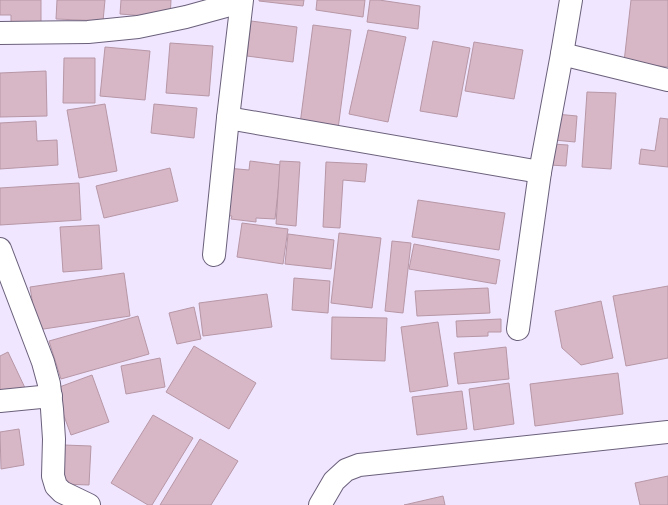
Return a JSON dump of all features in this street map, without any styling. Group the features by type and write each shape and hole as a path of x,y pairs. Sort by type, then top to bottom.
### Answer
{"street":[{"path":"518,329 540,172 571,0"},
{"path":"0,33 88,32 138,27 186,17 242,1 214,255"},
{"path":"562,54 668,80"},
{"path":"228,118 540,172"},
{"path":"0,250 43,362 49,384 54,440 53,476 56,486 62,492 89,505"},
{"path":"0,401 50,396"},
{"path":"320,505 334,481 346,470 359,465 668,432"}],"building":[{"path":"0,0 41,0 41,28 11,28 11,15 0,15"},
{"path":"57,0 105,0 103,21 56,19"},
{"path":"121,0 171,0 170,18 120,14"},
{"path":"259,0 304,0 303,6"},
{"path":"317,0 365,0 363,17 316,10"},
{"path":"370,0 420,6 418,29 367,22"},
{"path":"631,0 668,0 668,67 624,62"},
{"path":"251,21 297,27 293,62 247,56"},
{"path":"313,25 351,30 338,129 300,124"},
{"path":"368,30 406,37 388,122 349,114"},
{"path":"433,41 470,48 457,117 420,111"},
{"path":"474,42 523,50 514,99 465,91"},
{"path":"170,43 213,46 209,96 166,93"},
{"path":"105,47 150,51 145,100 100,96"},
{"path":"64,58 95,58 95,103 63,103"},
{"path":"46,71 47,116 0,117 0,73"},
{"path":"587,92 616,93 611,169 582,167"},
{"path":"105,104 117,171 79,178 67,110"},
{"path":"154,104 197,108 194,138 151,133"},
{"path":"556,114 577,116 575,142 554,140"},
{"path":"660,118 668,119 668,167 639,164 641,149 655,151"},
{"path":"36,121 37,141 57,140 58,165 0,169 0,123"},
{"path":"552,144 568,145 566,166 550,165"},
{"path":"250,161 281,165 275,219 256,218 256,222 231,219 232,216 221,215 227,168 249,170"},
{"path":"280,161 300,162 296,226 276,224"},
{"path":"326,162 367,164 365,182 343,180 340,228 323,227"},
{"path":"170,168 178,201 104,218 96,186"},
{"path":"79,183 81,220 0,225 0,188"},
{"path":"418,200 505,213 499,250 412,237"},
{"path":"242,223 288,229 283,264 237,257"},
{"path":"99,225 102,269 63,272 60,227"},
{"path":"339,233 381,238 372,308 331,303"},
{"path":"288,234 334,240 331,269 285,264"},
{"path":"392,241 411,243 403,313 385,311"},
{"path":"414,244 500,260 496,284 409,269"},
{"path":"124,273 130,316 37,330 30,287"},
{"path":"294,278 330,281 328,313 292,310"},
{"path":"668,286 668,358 626,366 613,296"},
{"path":"488,288 490,313 417,316 415,291"},
{"path":"267,294 272,327 203,336 199,303"},
{"path":"601,301 613,358 581,365 562,348 555,311"},
{"path":"194,307 201,339 177,344 169,313"},
{"path":"138,316 149,354 61,379 49,341"},
{"path":"332,317 387,318 385,361 331,359"},
{"path":"501,319 501,332 488,332 488,336 457,337 456,321"},
{"path":"438,322 448,386 410,392 401,327"},
{"path":"194,346 256,383 229,429 166,392"},
{"path":"506,347 509,379 458,384 454,353"},
{"path":"8,352 26,390 0,395 0,356"},
{"path":"160,358 165,387 126,394 121,366"},
{"path":"618,373 623,414 535,426 530,384"},
{"path":"92,375 109,422 71,435 54,389"},
{"path":"509,383 514,424 474,430 469,389"},
{"path":"462,391 467,429 417,435 412,397"},
{"path":"153,415 193,438 152,505 148,505 111,483"},
{"path":"19,429 24,465 1,469 0,432"},
{"path":"200,439 238,461 211,505 160,505"},
{"path":"64,445 91,446 89,485 62,484"},
{"path":"668,476 668,505 640,505 635,483"},
{"path":"443,496 445,505 404,505"}]}
